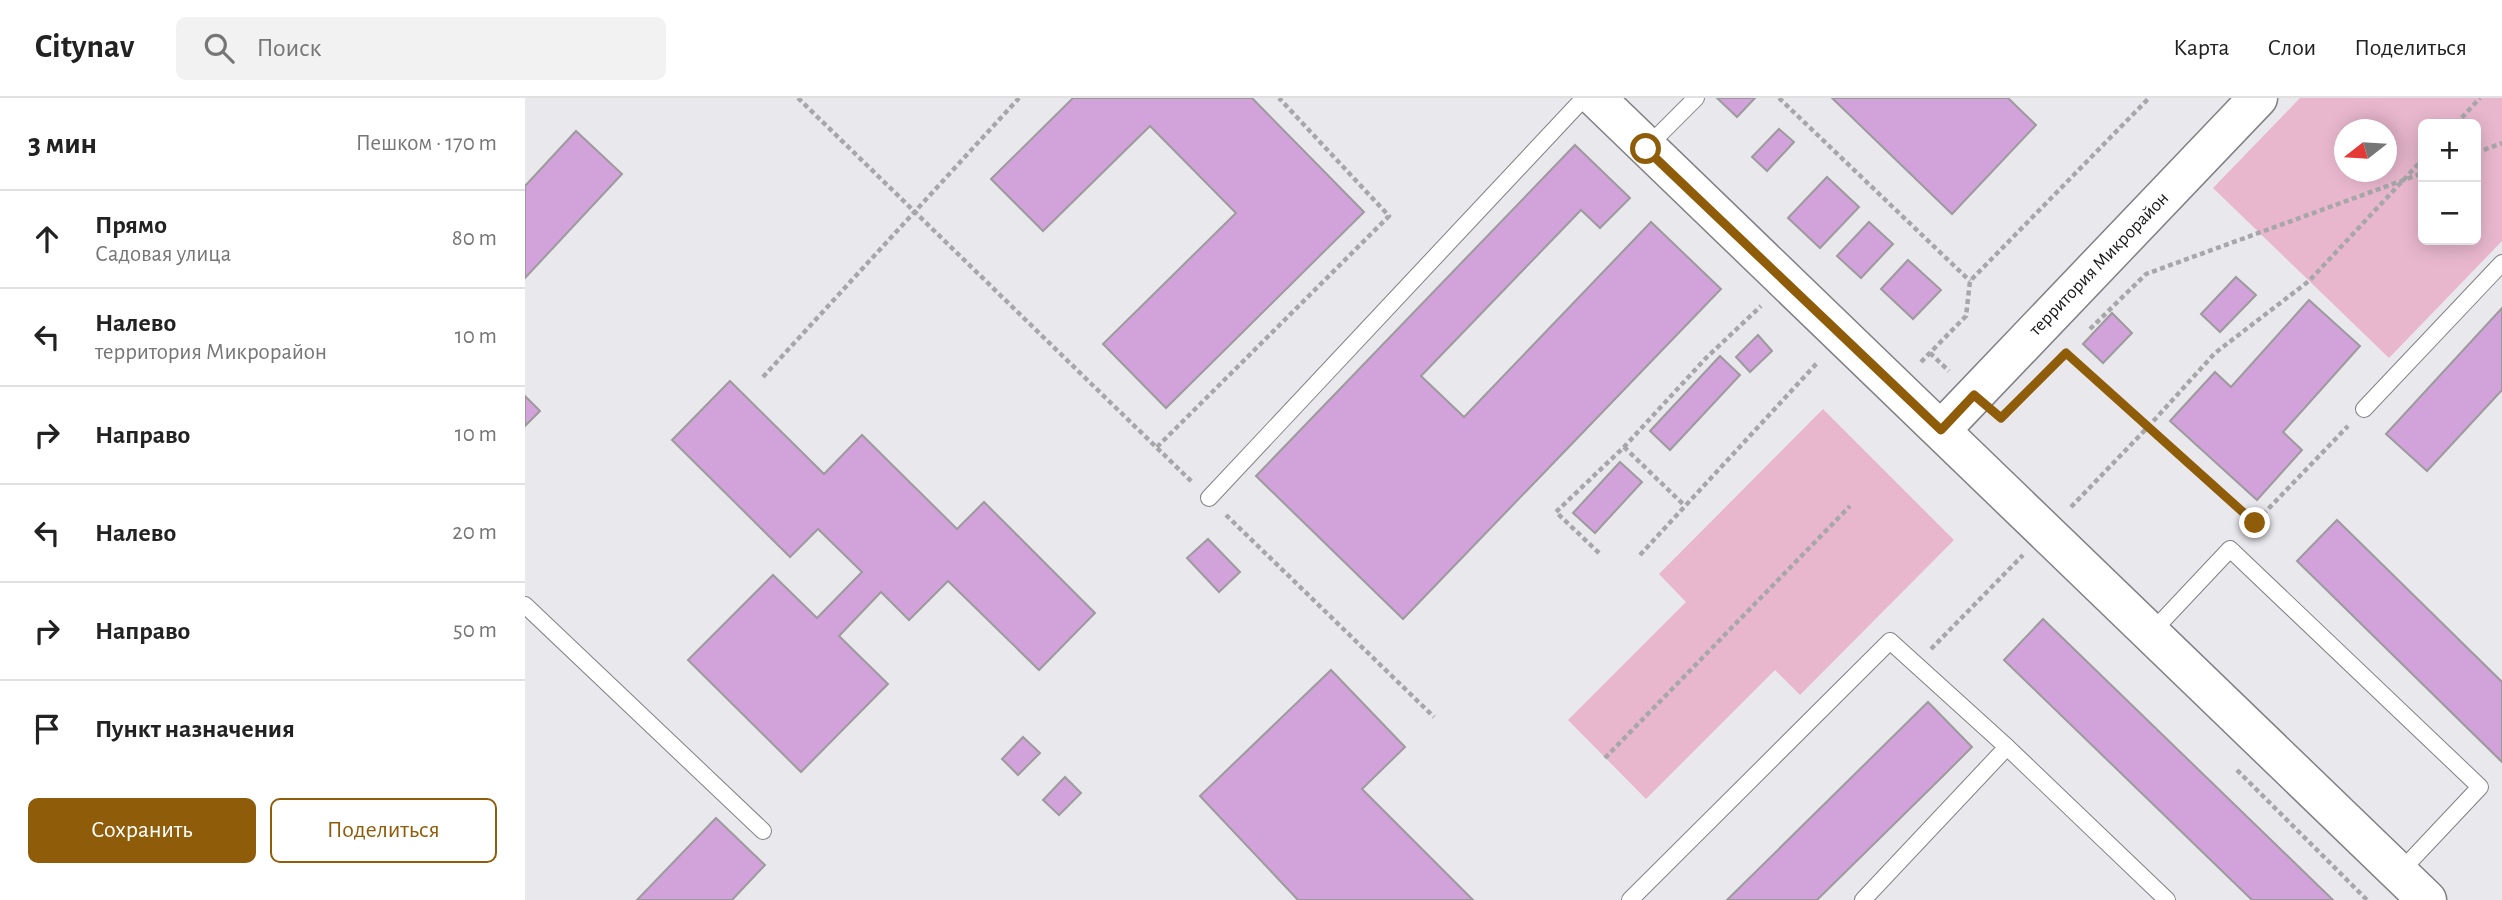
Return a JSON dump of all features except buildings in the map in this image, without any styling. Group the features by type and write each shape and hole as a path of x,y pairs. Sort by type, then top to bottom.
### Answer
{"street":[{"path":"1596,98 2427,900"},
{"name":"территория Микрорайон","path":"1941,430 2258,98"}],"lane":[{"path":"1209,498 1584,98"},
{"path":"1646,149 1696,98"},
{"path":"2364,409 2502,263"},
{"path":"2150,634 2230,549 2480,787 2399,873"},
{"path":"525,605 763,831"},
{"path":"1630,900 1890,641 2007,747 2167,900"},
{"path":"1863,900 2007,747"}],"path":[{"path":"798,98 1434,717"},
{"path":"763,377 1019,98"},
{"path":"1157,447 1389,216 1279,98"},
{"path":"1779,98 1970,281 2149,98"},
{"path":"2461,119 2480,98"},
{"path":"2481,151 2502,143"},
{"path":"1915,664 2148,427 2214,353 2309,281 2418,165"},
{"path":"2084,335 2146,274 2418,175"},
{"path":"1599,553 1556,512 1624,447 1706,358 1761,306"},
{"path":"2057,362 2075,344"},
{"path":"1930,353 1974,395"},
{"path":"2066,353 2255,523"},
{"path":"1640,555 1819,361"},
{"path":"2230,549 2364,409"},
{"path":"1624,447 1685,506"},
{"path":"1605,758 1850,506"}],"shaded area":[{"path":"2300,98 2502,98 2502,241 2389,358 2213,188"},
{"path":"1823,409 1954,540 1800,695 1775,670 1646,799 1568,720 1686,602 1659,574"}],"route":[{"path":"1646,149 1941,430 1974,395 2001,418 2066,353 2255,523"}]}
